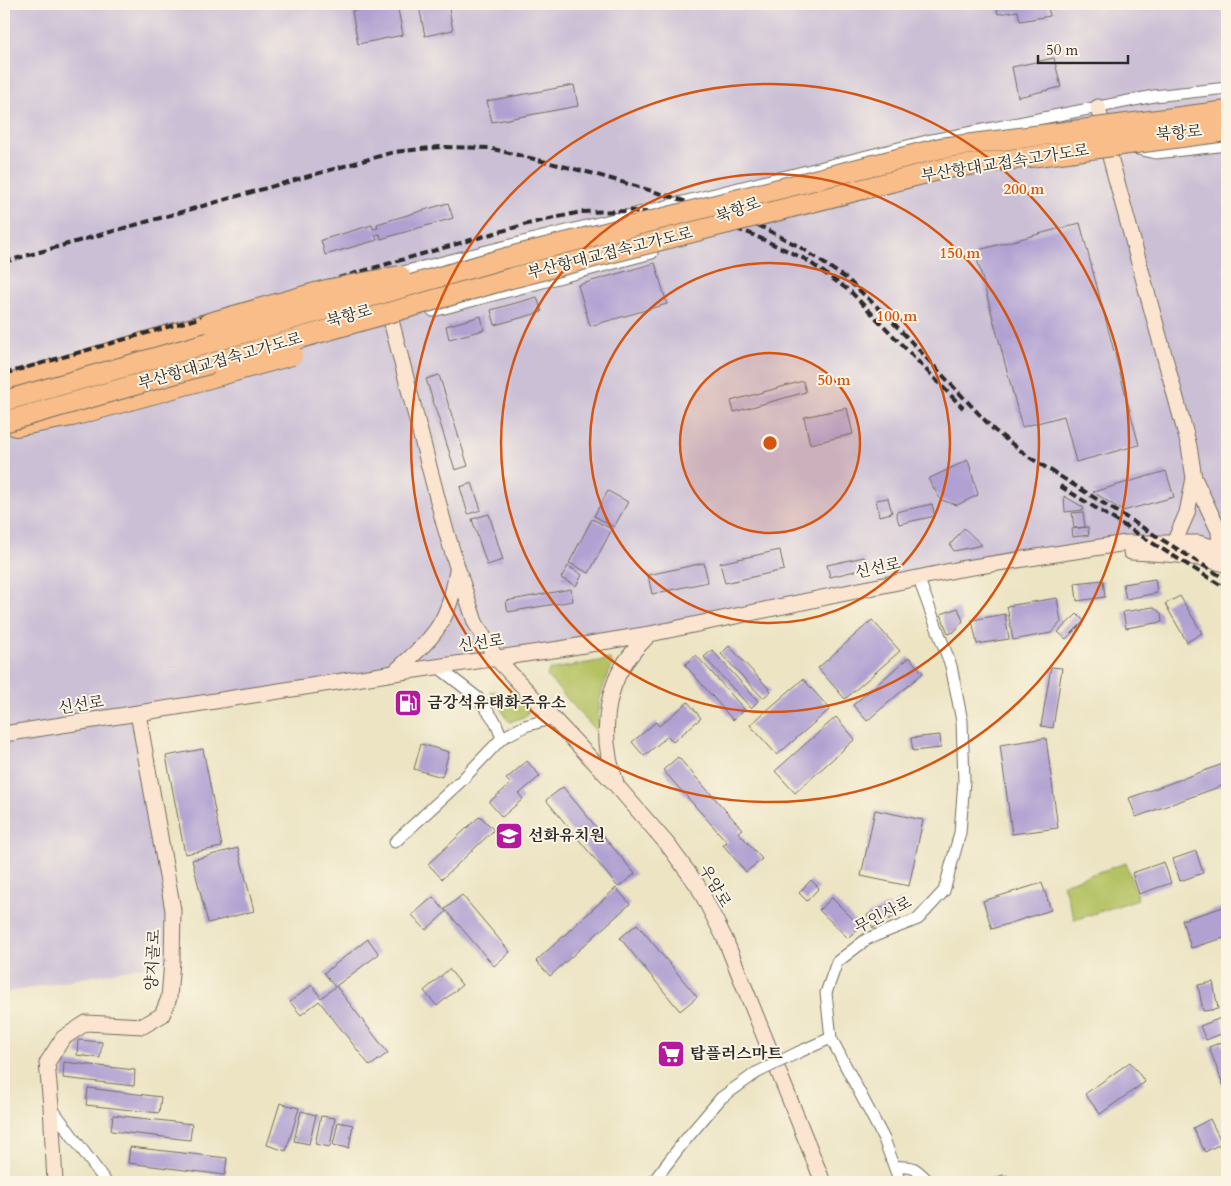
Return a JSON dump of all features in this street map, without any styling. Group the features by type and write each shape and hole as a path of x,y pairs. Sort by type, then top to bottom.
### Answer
{"highway":[{"name":"부산항대교접속고가도로","path":"4,401 506,258 941,148 1227,111"},
{"name":"부산항대교접속고가도로","path":"4,422 515,277 946,168 1227,130"},
{"path":"4,389 32,376 326,290 506,258"},
{"path":"4,428 72,416 414,320 515,277"}],"main road":[{"path":"1098,107 1189,446 1194,478 1219,531 1223,557"},
{"name":"우암로","path":"380,278 444,524 476,622 496,658 616,785 668,845 698,886 725,938 823,1182"},
{"path":"1174,543 1186,513 1194,478"},
{"name":"신선로","path":"4,734 650,634 960,568 1126,543 1198,543 1223,557"},
{"name":"신선로","path":"960,568 1132,552 1189,557 1223,557"},
{"path":"394,673 426,643 441,624 453,594 458,570"},
{"path":"616,785 608,757 606,726 611,691 619,672 633,651 650,634"},
{"name":"양지골로","path":"55,1182 47,1063 63,1038 86,1023 143,1026 162,1015 169,998 173,910 138,713"}],"street":[{"name":"북항로","path":"4,389 380,278 928,141 1154,96 1227,88"},
{"name":"북항로","path":"4,428 392,321 716,236 902,166 1106,142 1156,153 1227,145"},
{"name":"무인사로","path":"900,1182 884,1139 831,1038 826,993 836,962 867,939 918,920 944,891 960,833 964,780 962,721 951,666 918,577"},
{"path":"438,667 478,698 495,722 502,738"},
{"path":"395,842 461,781 502,738 525,726 553,718"},
{"path":"653,1182 721,1098 756,1073 831,1038"},
{"path":"51,1106 106,1182"},
{"path":"895,1167 916,1168 929,1182"},
{"path":"1000,1182 1004,1180 1007,1182"}],"shaded area":[{"path":"4,4 1227,4 1227,545 1126,543 650,634 139,713 173,910 172,961 4,993"}],"green space":[{"path":"610,659 613,663 600,698 599,730 596,731 547,676 549,670"},
{"path":"490,691 515,699 528,711 528,715 510,722"},
{"path":"1126,863 1138,899 1075,920 1063,884"}],"building":[{"path":"397,4 403,35 358,44 352,11"},
{"path":"448,4 453,30 425,36 419,6"},
{"path":"996,4 1047,4 1050,16 1020,21 1018,11 998,14"},
{"path":"1054,58 1061,87 1018,97 1012,67"},
{"path":"574,85 578,106 492,122 487,101"},
{"path":"448,203 453,218 381,239 380,234 375,235 377,240 325,255 321,240 372,225 373,229 378,228 377,224"},
{"path":"1080,223 1139,445 1076,462 1064,416 1022,427 975,251"},
{"path":"655,263 667,304 590,326 578,285"},
{"path":"537,297 542,312 495,325 491,310"},
{"path":"481,316 484,330 449,339 446,326"},
{"path":"439,375 468,466 455,470 426,379"},
{"path":"803,381 806,392 734,412 731,401"},
{"path":"847,408 853,434 810,444 804,417"},
{"path":"968,460 978,495 957,505 941,500 928,479"},
{"path":"1166,471 1174,497 1123,511 1093,492"},
{"path":"472,483 481,510 468,514 460,487"},
{"path":"608,491 628,502 614,527 594,516"},
{"path":"1064,496 1083,507 1084,510 1065,512"},
{"path":"888,498 892,513 879,516 876,500"},
{"path":"932,504 935,516 899,524 896,512"},
{"path":"1083,512 1085,527 1074,528 1072,513"},
{"path":"489,514 503,560 487,565 472,519"},
{"path":"592,519 612,529 589,573 569,563"},
{"path":"1088,527 1089,535 1073,537 1072,529"},
{"path":"964,528 982,545 954,551 950,545"},
{"path":"780,550 784,570 725,583 720,563"},
{"path":"864,557 867,568 830,577 827,565"},
{"path":"704,563 708,582 652,594 648,575"},
{"path":"568,566 582,575 576,586 561,578"},
{"path":"1155,579 1157,593 1126,599 1123,584"},
{"path":"1103,580 1105,597 1077,601 1075,583"},
{"path":"571,589 573,601 508,612 506,601"},
{"path":"1180,596 1202,633 1187,642 1165,604"},
{"path":"1057,598 1061,622 1051,633 1013,640 1007,606"},
{"path":"1153,607 1161,613 1162,622 1126,628 1123,612"},
{"path":"958,608 963,621 954,632 948,634 941,614"},
{"path":"1005,614 1009,639 977,644 972,620"},
{"path":"1077,614 1084,621 1066,639 1058,632"},
{"path":"872,620 900,651 845,699 818,668"},
{"path":"729,646 771,691 763,698 721,654"},
{"path":"712,650 758,701 751,708 704,657"},
{"path":"696,655 745,710 733,720 685,665"},
{"path":"909,657 923,673 867,721 853,705"},
{"path":"1051,667 1062,668 1053,728 1041,726"},
{"path":"803,679 830,709 777,755 750,725"},
{"path":"688,702 701,718 673,742 668,736 644,756 632,742 656,722 659,726"},
{"path":"836,717 855,739 795,793 775,771"},
{"path":"940,735 941,748 913,751 911,738"},
{"path":"1046,738 1058,828 1012,834 1000,745"},
{"path":"421,744 449,752 442,777 414,769"},
{"path":"203,749 222,847 185,854 166,756"},
{"path":"678,757 742,829 738,832 762,859 746,872 723,845 727,842 663,770"},
{"path":"527,761 540,776 519,794 523,799 502,817 489,802 511,784 506,779"},
{"path":"1223,764 1227,776 1227,784 1136,817 1129,798"},
{"path":"563,787 635,874 618,887 546,800"},
{"path":"875,810 923,820 909,886 861,876"},
{"path":"480,816 494,830 442,879 428,864"},
{"path":"238,848 254,911 208,923 192,860"},
{"path":"1196,851 1203,873 1180,881 1173,859"},
{"path":"1164,862 1171,883 1139,894 1132,873"},
{"path":"811,880 819,888 807,901 799,893"},
{"path":"1042,883 1051,910 992,929 983,901"},
{"path":"616,888 630,904 550,976 536,961"},
{"path":"462,895 510,952 494,966 445,909"},
{"path":"433,897 446,912 426,930 412,915"},
{"path":"832,898 860,926 848,938 819,910"},
{"path":"902,899 907,909 901,912 896,901"},
{"path":"889,904 895,916 873,928 867,915"},
{"path":"1227,906 1227,937 1191,948 1182,920"},
{"path":"637,924 697,997 680,1011 620,938"},
{"path":"368,939 379,954 336,986 388,1053 370,1066 319,1001 301,1015 290,1002 312,985 321,998 335,987 324,973"},
{"path":"449,969 462,985 437,1006 424,991"},
{"path":"1213,982 1218,1009 1203,1011 1198,985"},
{"path":"1221,1018 1226,1032 1206,1040 1200,1026"},
{"path":"78,1040 102,1042 100,1058 77,1055"},
{"path":"1222,1042 1227,1055 1227,1095 1209,1047"},
{"path":"64,1062 135,1070 134,1086 63,1078"},
{"path":"1130,1062 1145,1082 1100,1114 1085,1094"},
{"path":"88,1088 161,1097 159,1113 86,1105"},
{"path":"280,1103 299,1108 286,1151 267,1145"},
{"path":"301,1111 316,1115 309,1144 294,1141"},
{"path":"113,1115 192,1124 190,1140 111,1131"},
{"path":"321,1116 335,1118 330,1147 315,1144"},
{"path":"1210,1119 1222,1143 1205,1152 1193,1128"},
{"path":"338,1122 353,1125 349,1148 333,1145"},
{"path":"130,1147 227,1158 225,1175 128,1163"}],"railway":[{"path":"4,262 394,152 440,147 489,148 591,173 758,225 800,247 847,279 887,316 994,430 1029,457 1227,580"},
{"path":"4,374 523,225 581,212 632,211 687,215 749,233 805,259 851,292 963,408"},
{"path":"1060,486 1227,589"}],"place":[{"name":"금강석유태화주유소","path":"408,703"},
{"name":"선화유치원","path":"509,836"},
{"name":"탑플러스마트","path":"671,1054"}]}
